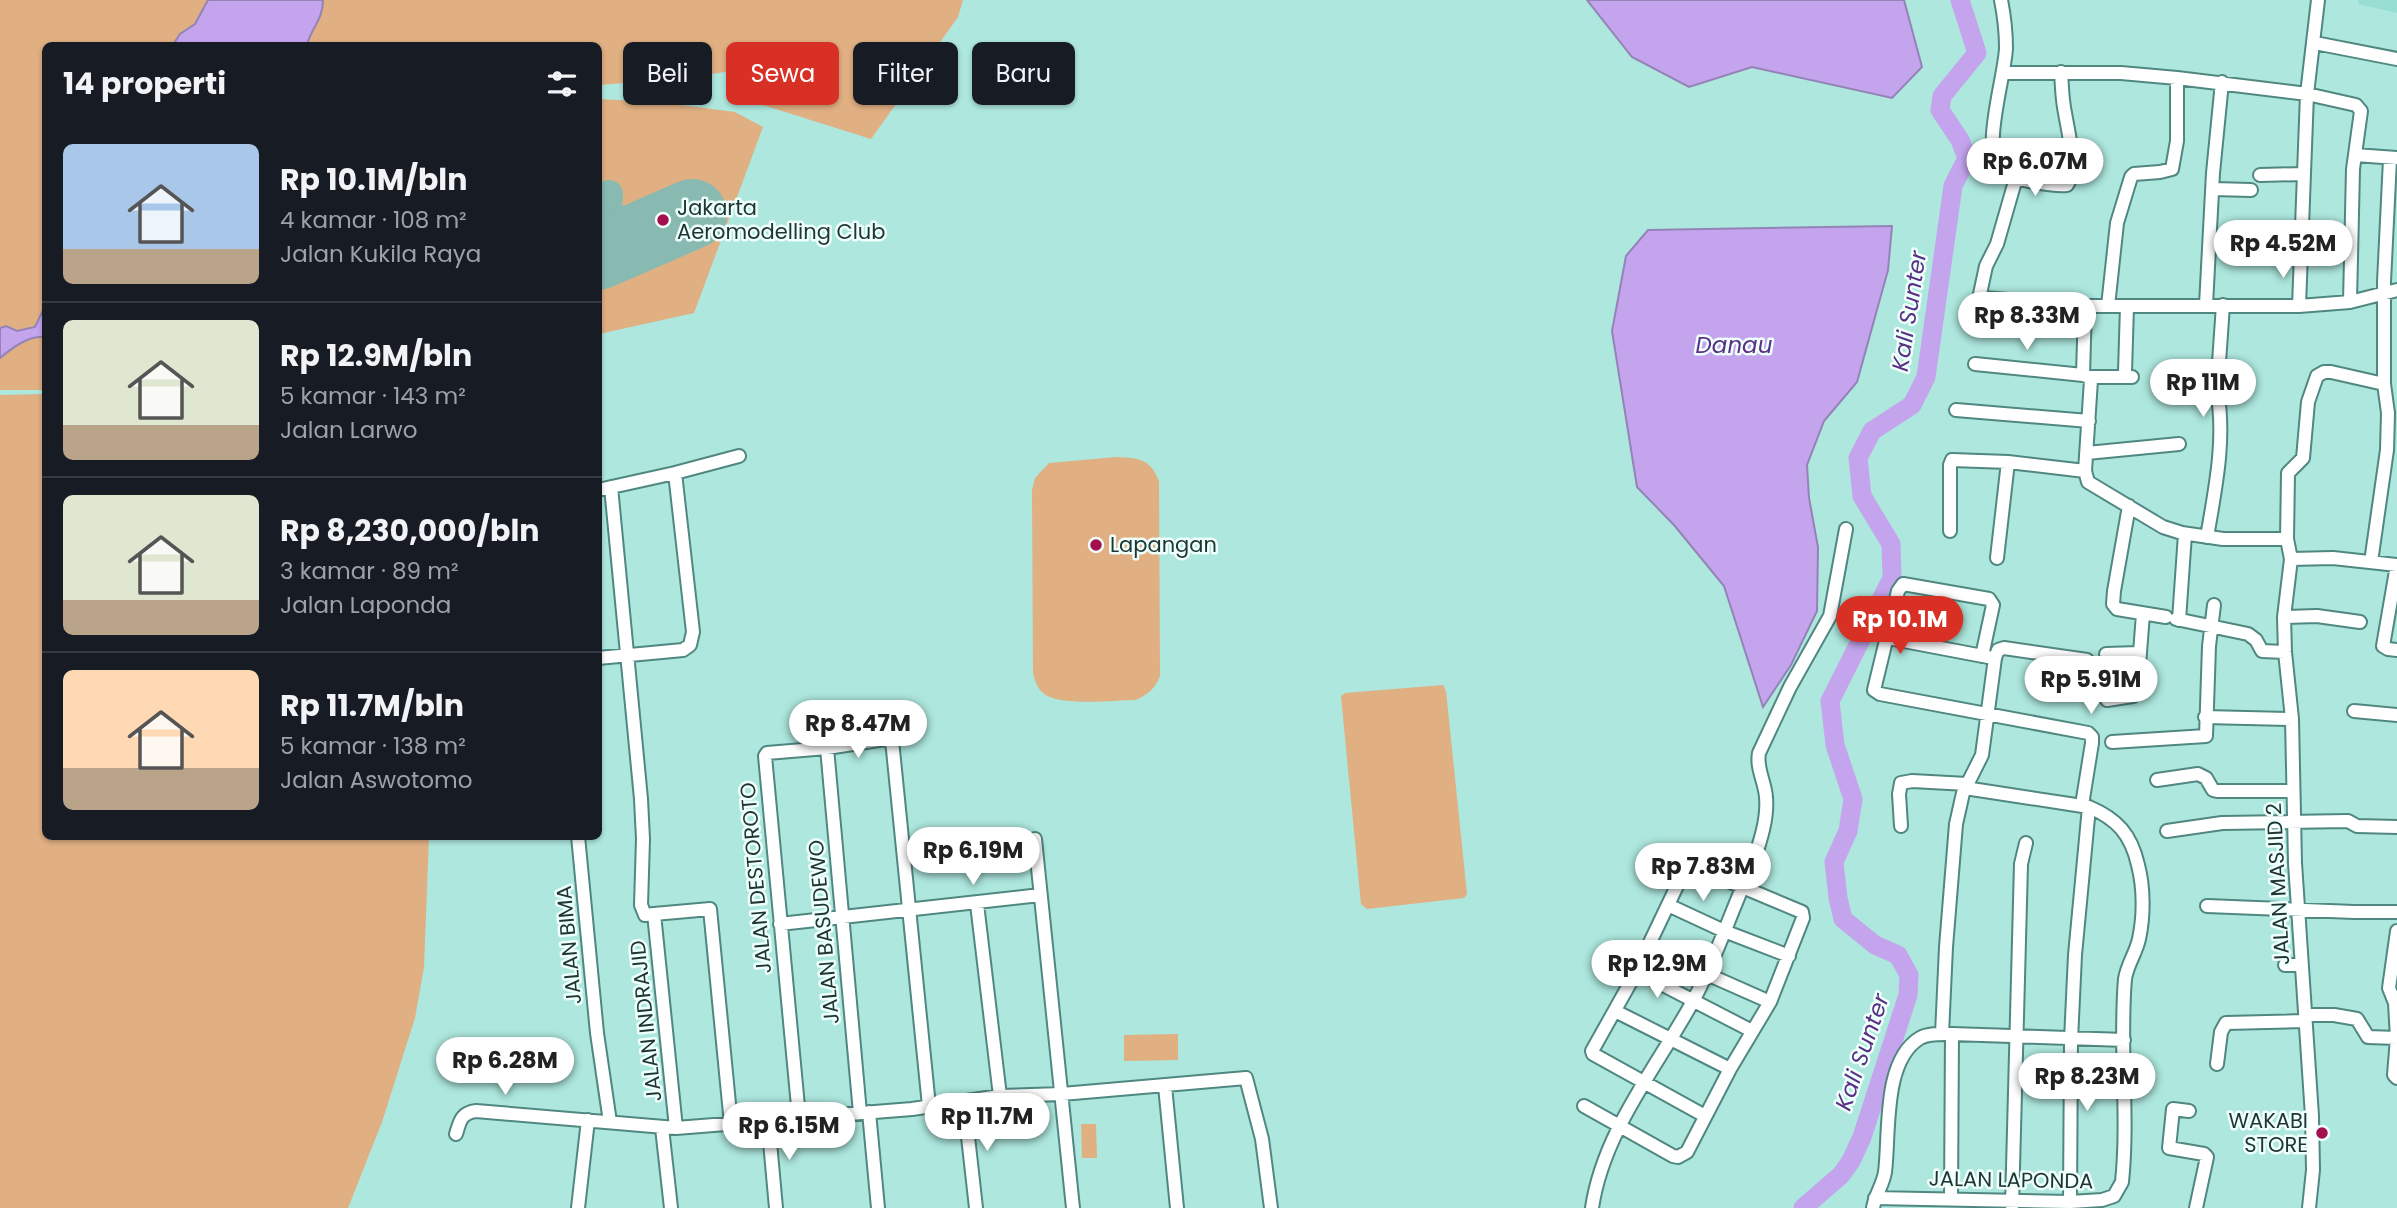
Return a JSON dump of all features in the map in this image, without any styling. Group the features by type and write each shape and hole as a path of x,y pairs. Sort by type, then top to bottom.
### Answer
{"street":[{"path":"2001,0 2006,47 1992,147 2000,170 2016,178 2060,186 2067,185 2072,178 2072,147 2064,110 2061,72"},
{"path":"2299,306 2307,94 2318,0"},
{"path":"2315,43 2397,59"},
{"path":"2003,74 2121,73 2222,82 2307,94 2352,103 2359,107 2360,131 2352,189 2350,302"},
{"path":"2108,306 2117,223 2132,177 2134,174 2172,169 2177,141 2178,78"},
{"path":"2206,306 2222,82"},
{"path":"2355,155 2393,158 2391,291 2384,384 2392,414 2371,562"},
{"path":"2260,175 2303,174"},
{"path":"2016,178 1997,244 1986,266 1981,297 2085,306 2299,306 2350,302 2391,291"},
{"path":"2213,189 2251,190"},
{"path":"2207,537 2219,470 2217,391 2223,305"},
{"path":"2085,306 2086,376"},
{"path":"1975,364 2086,376 2128,374 2127,306"},
{"name":"JALAN MASJID 2","path":"2309,1208 2313,1170 2312,1116 2295,863 2292,719 2284,617 2291,559 2287,539 2288,473 2303,458 2308,402 2317,376 2332,372 2384,384"},
{"path":"2086,376 2091,380 2085,471 2091,485 2163,527 2185,534 2287,539"},
{"path":"1956,410 2090,421"},
{"path":"2087,453 2179,444"},
{"path":"628,655 605,488 739,456"},
{"path":"1950,531 1952,460 2008,462 2085,471"},
{"path":"1997,558 2008,462"},
{"path":"602,658 683,650 690,645 693,632 675,473"},
{"path":"2129,506 2113,600 2117,609 2248,634 2256,640 2262,651 2285,652"},
{"path":"1592,1208 1602,1168 1621,1126 1694,1000 1759,845 1766,807 1765,789 1758,765 1759,753 1773,718 1830,616 1846,528"},
{"path":"2174,619 2185,534"},
{"path":"2291,559 2333,558 2397,565 2383,646 2397,650"},
{"path":"1951,1198 1946,947 1959,802 1979,765 1989,712 1993,605 1989,599 1982,597 1903,584 1898,591 1874,686 1876,692 1989,712 2088,733 2092,737 2075,955 2071,1040 2070,1202"},
{"path":"2112,742 2204,737 2214,605"},
{"path":"2107,700 2135,694 2138,686 2143,614"},
{"path":"2284,617 2316,616 2360,622"},
{"path":"1888,638 1989,657 2004,648 2087,660"},
{"path":"2106,654 2139,653"},
{"name":"JALAN INDRAJID","path":"628,655 641,799 641,905 645,915 654,914 669,1128 671,1208"},
{"path":"2354,711 2397,715"},
{"path":"2205,717 2292,719"},
{"name":"JALAN DESTOROTO","path":"799,1117 765,756 767,753 827,748 885,739 892,743 909,911"},
{"name":"JALAN BASUDEWO","path":"827,748 842,918 878,1208"},
{"path":"2157,780 2198,774 2206,778 2213,790 2217,791 2292,791"},
{"path":"1901,827 1901,783 1912,780 2085,806"},
{"name":"JALAN LAPONDA","path":"1874,1203 1951,1198 2012,1204 2108,1199 2114,1196 2122,1182 2125,977 2139,939 2142,921 2139,867 2132,846 2116,822 2108,815 2085,806"},
{"path":"2167,831 2212,824 2348,821 2357,826 2397,827"},
{"path":"1035,839 1073,1208"},
{"name":"JALAN BIMA","path":"579,840 597,1033 610,1122"},
{"path":"2012,1204 2021,864 2026,843"},
{"path":"1584,1106 1678,1157 1687,1152 1730,1069 1770,1002 1803,918 1802,912 1690,865 1686,867 1648,948 1593,1048 1593,1054 1705,1116"},
{"path":"780,924 1041,895"},
{"path":"977,904 1000,1096"},
{"path":"1668,905 1724,931 1789,956"},
{"path":"2207,906 2397,912"},
{"path":"654,914 710,909 731,1124"},
{"path":"909,911 929,1106"},
{"path":"2397,931 2389,988 2395,1003 2397,1045 2394,1075 2397,1078"},
{"path":"1648,948 1770,1002"},
{"path":"2285,965 2302,965"},
{"path":"1636,971 1752,1031"},
{"path":"1615,1011 1730,1069"},
{"path":"2217,1064 2221,1032 2226,1023 2334,1015 2357,1019 2368,1037 2397,1045"},
{"path":"1874,1203 1885,1172 1889,1105 1897,1070 1910,1047 1918,1039 1947,1034 2124,1040"},
{"path":"456,1134 461,1117 470,1112 669,1128 929,1106 1000,1096 1062,1094 1246,1078 1262,1139 1270,1208"},
{"path":"1165,1086 1177,1208"},
{"path":"964,1101 976,1208"},
{"path":"2189,1111 2173,1109 2169,1149 2204,1154 2207,1157 2196,1208"},
{"path":"578,1208 588,1120"},
{"path":"768,1120 776,1208"}],"shaded area":[{"path":"0,0 963,0 958,17 940,42 853,42 853,105 895,105 871,139 763,105 839,105 839,42 726,42 726,72 712,74 712,42 623,42 623,83 602,85 602,42 42,42 42,390 0,390"},
{"path":"2358,0 2397,0 2397,13 2358,4"},
{"name":"Jakarta Aeromodelling Club","path":"602,99 623,100 623,105 681,105 735,112 763,127 694,313 602,333"},
{"path":"42,394 42,840 429,840 424,967 415,1018 382,1122 348,1208 0,1208 0,395"},
{"name":"Lapangan","path":"1116,457 1142,461 1152,468 1159,481 1160,676 1151,691 1136,700 1061,700 1041,691 1033,673 1032,490 1035,478 1049,463"},
{"path":"1443,685 1446,691 1467,894 1464,898 1367,909 1361,904 1341,696 1345,693"},
{"path":"1178,1034 1178,1060 1124,1061 1124,1035"},
{"path":"1081,1124 1096,1124 1097,1158 1082,1158"}],"water":[{"path":"208,0 323,0 321,13 308,42 175,42 180,34 195,24"},
{"path":"1587,0 1904,0 1922,67 1892,98 1752,67 1689,87 1632,57"},
{"name":"Danau","path":"1892,226 1888,270 1857,382 1824,421 1807,465 1809,498 1818,547 1817,611 1791,665 1763,707 1724,586 1674,525 1637,487 1612,331 1626,256 1648,230"},
{"path":"42,312 42,337 15,346 0,358 0,328 6,326 17,331 35,327"}],"waterway":[{"name":"Kali Sunter","path":"1803,1208 1841,1175 1851,1161 1862,1137 1908,995 1909,975 1898,955 1875,945 1843,919 1834,862 1848,831 1853,799 1835,745 1830,701 1892,578 1891,544 1862,496 1858,458 1872,431 1912,405 1926,377 1953,186 1967,158 1960,140 1940,110 1942,96 1977,53 1960,0"}],"taxiway":[{"path":"606,252 609,194"}],"runway":[{"path":"602,253 692,214"}],"place":[{"name":"Jakarta Aeromodelling Club","path":"663,220"},
{"name":"Lapangan","path":"1096,545"},
{"name":"WAKABI STORE","path":"2322,1133"}]}
